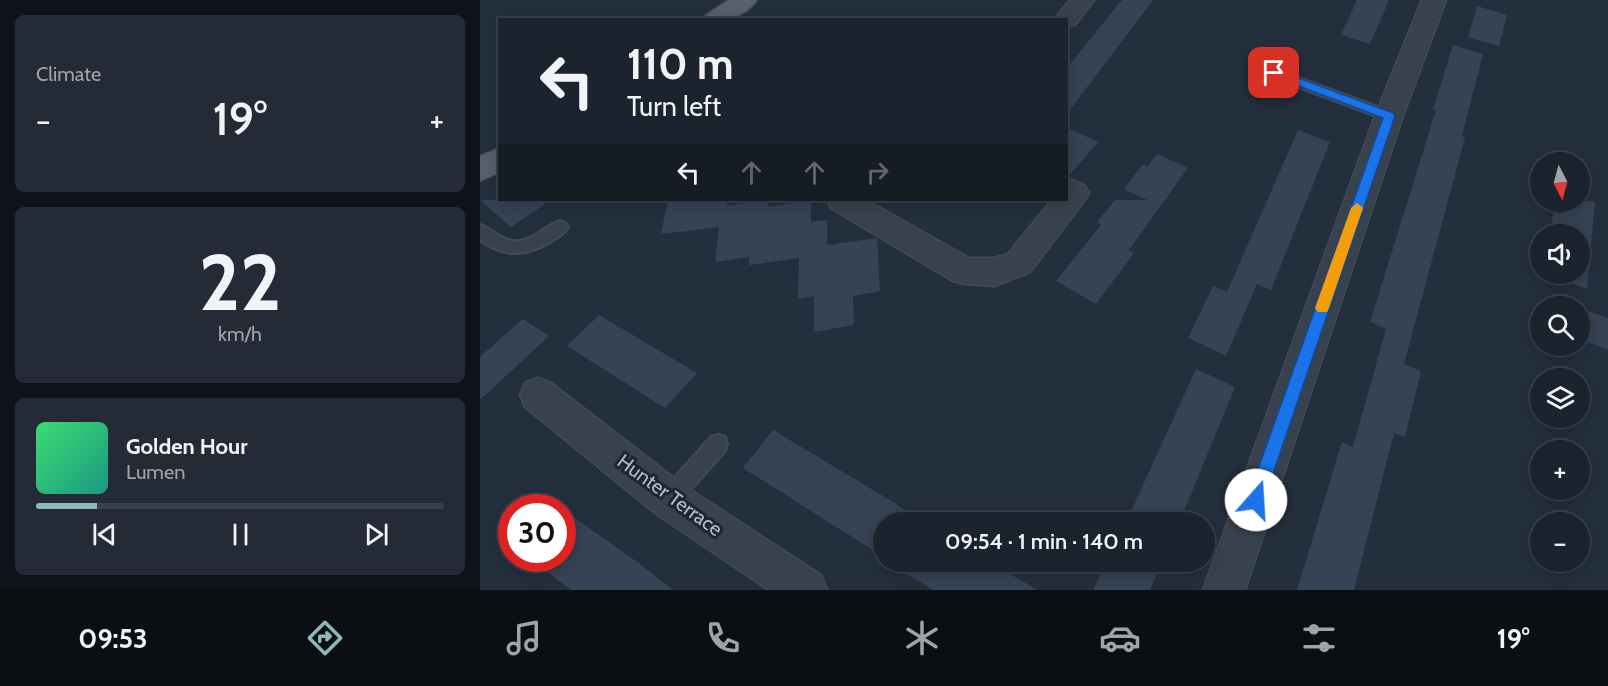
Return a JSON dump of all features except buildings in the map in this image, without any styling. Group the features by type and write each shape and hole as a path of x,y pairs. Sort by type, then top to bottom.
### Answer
{"main road":[{"path":"718,18 745,0"},
{"path":"480,171 498,159"}],"street":[{"path":"1068,18 1082,0"},
{"path":"1224,590 1389,116 1434,0"},
{"path":"1068,189 1074,193 1068,201"},
{"path":"844,201 964,271 995,272 1019,263 1068,201"},
{"name":"Hunter Terrace","path":"538,394 669,499 806,590"}],"lane":[{"path":"1274,73 1389,116"},
{"path":"480,231 496,244 519,249 544,238 560,227"},
{"path":"669,499 718,444"}],"slow traffic":[{"path":"1322,308 1357,208"}],"route":[{"path":"1256,500 1389,116 1274,73"}]}
